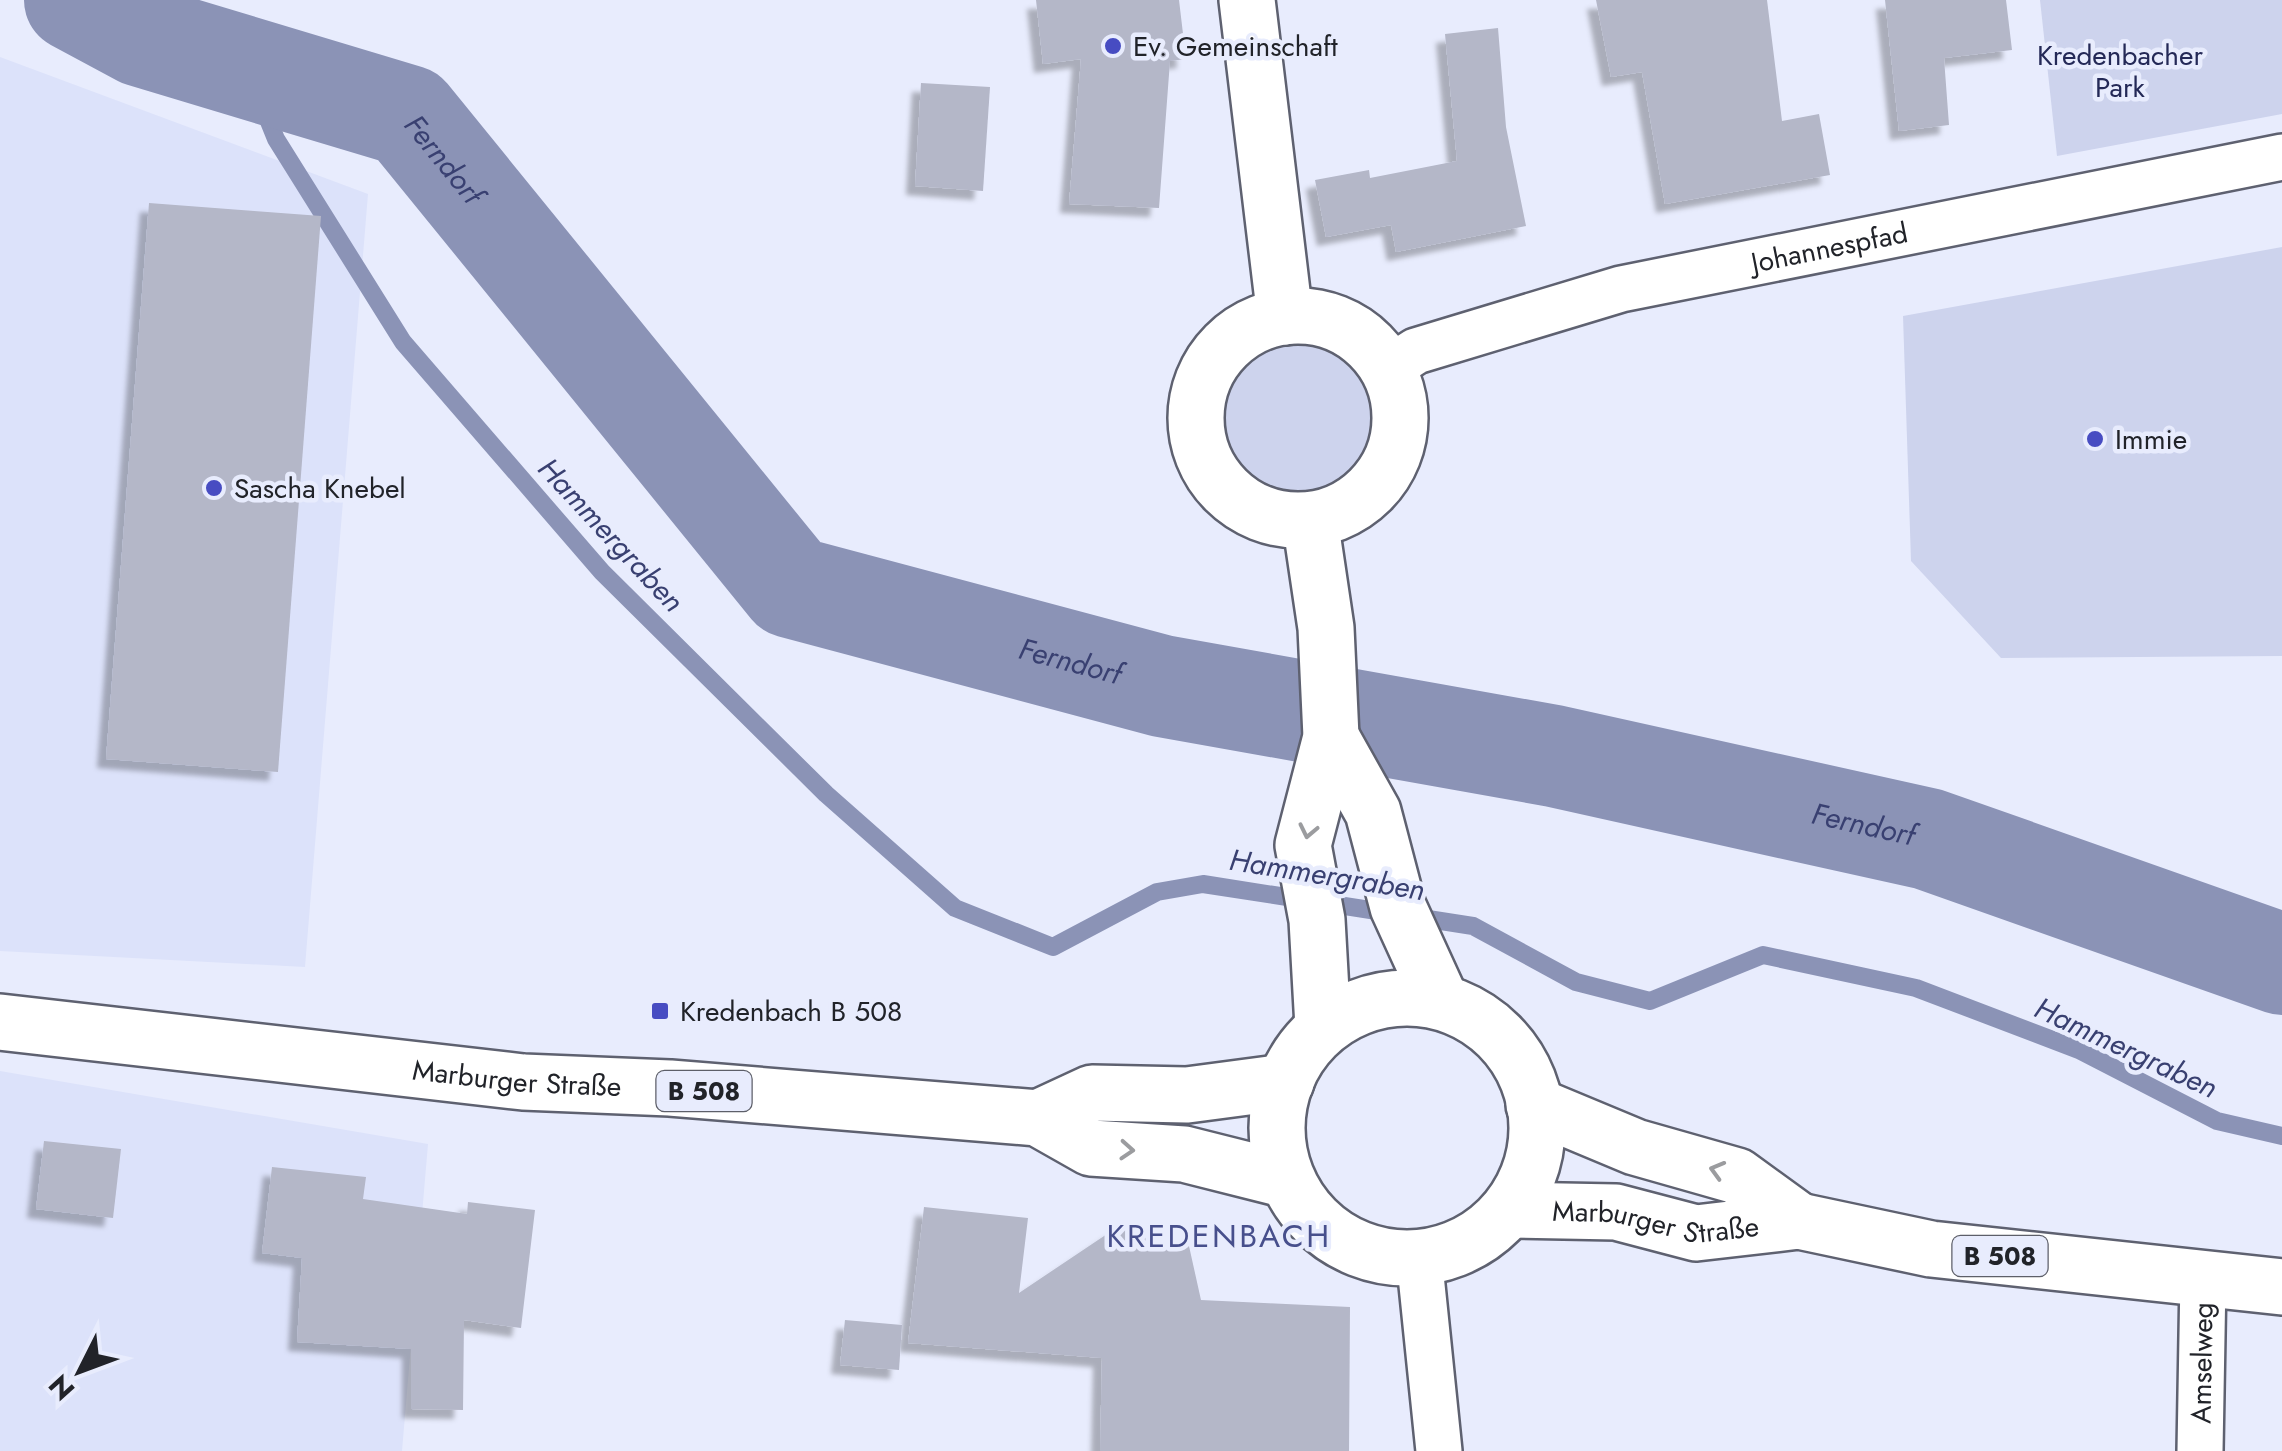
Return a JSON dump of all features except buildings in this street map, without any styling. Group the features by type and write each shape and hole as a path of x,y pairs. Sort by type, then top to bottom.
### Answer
{"main road":[{"path":"1247,0 1285,316"},
{"path":"1285,316 1315,317 1343,327 1368,345 1388,369 1399,408 1397,442 1388,466 1358,502 1339,512 1310,520 1280,520 1257,512 1235,499 1203,458 1196,404 1204,375 1220,352 1241,333 1262,322 1285,316"},
{"path":"1310,520 1326,628 1331,737 1304,844 1317,920 1323,1027"},
{"path":"1331,737 1373,812 1398,907 1441,1001"},
{"path":"1400,997 1441,1001 1478,1019 1510,1046 1530,1083 1538,1127 1530,1171 1510,1210 1476,1240 1434,1256 1389,1258 1347,1244 1311,1217 1287,1180 1277,1139 1280,1098 1296,1059 1323,1027 1359,1006 1386,1000 1400,997"},
{"name":"Marburger Straße","path":"0,1022 523,1082 670,1088 1038,1118 1091,1148 1184,1154 1287,1180"},
{"name":"Marburger Straße","path":"1038,1118 1092,1093 1188,1095 1286,1082"},
{"name":"Marburger Straße","path":"1534,1105 1635,1147 1736,1176 1799,1221"},
{"name":"Marburger Straße","path":"1510,1210 1616,1212 1696,1234 1799,1221 1931,1249 2282,1286"}],"street":[{"name":"Johannespfad","path":"1388,369 1416,351 1621,290 2282,157"},
{"path":"1419,1256 1439,1451"},
{"name":"Amselweg","path":"2200,1451 2203,1278"}],"shaded area":[{"path":"0,57 368,194 305,967 0,951"},
{"path":"0,1071 428,1144 402,1451 0,1451"}],"green space":[{"name":"Kredenbacher Park","path":"2040,0 2282,0 2282,114 2057,156"},
{"name":"Immie","path":"2282,247 2282,656 2001,658 1911,561 1903,316"},
{"path":"1298,316 1337,324 1370,346 1392,379 1400,418 1392,457 1370,490 1337,512 1298,520 1259,512 1226,490 1204,457 1196,418 1204,379 1226,346 1259,324"}],"waterway":[{"name":"Ferndorf","path":"75,0 142,36 408,116 791,587 1162,686 1554,756 1928,839 2282,964"},
{"name":"Hammergraben","path":"247,67 276,139 403,342 602,572 826,794 955,908 1053,947 1157,892 1203,884 1473,926 1576,982 1650,1001 1763,955 1916,988 2079,1050 2217,1121 2282,1136"}],"place":[{"name":"Ev. Gemeinschaft","path":"1113,46"},
{"name":"Immie","path":"2095,439"},
{"name":"Sascha Knebel","path":"214,488"},
{"name":"Kredenbach B 508","path":"660,1011"}],"district":[{"name":"KREDENBACH","path":"1219,1236"}]}
